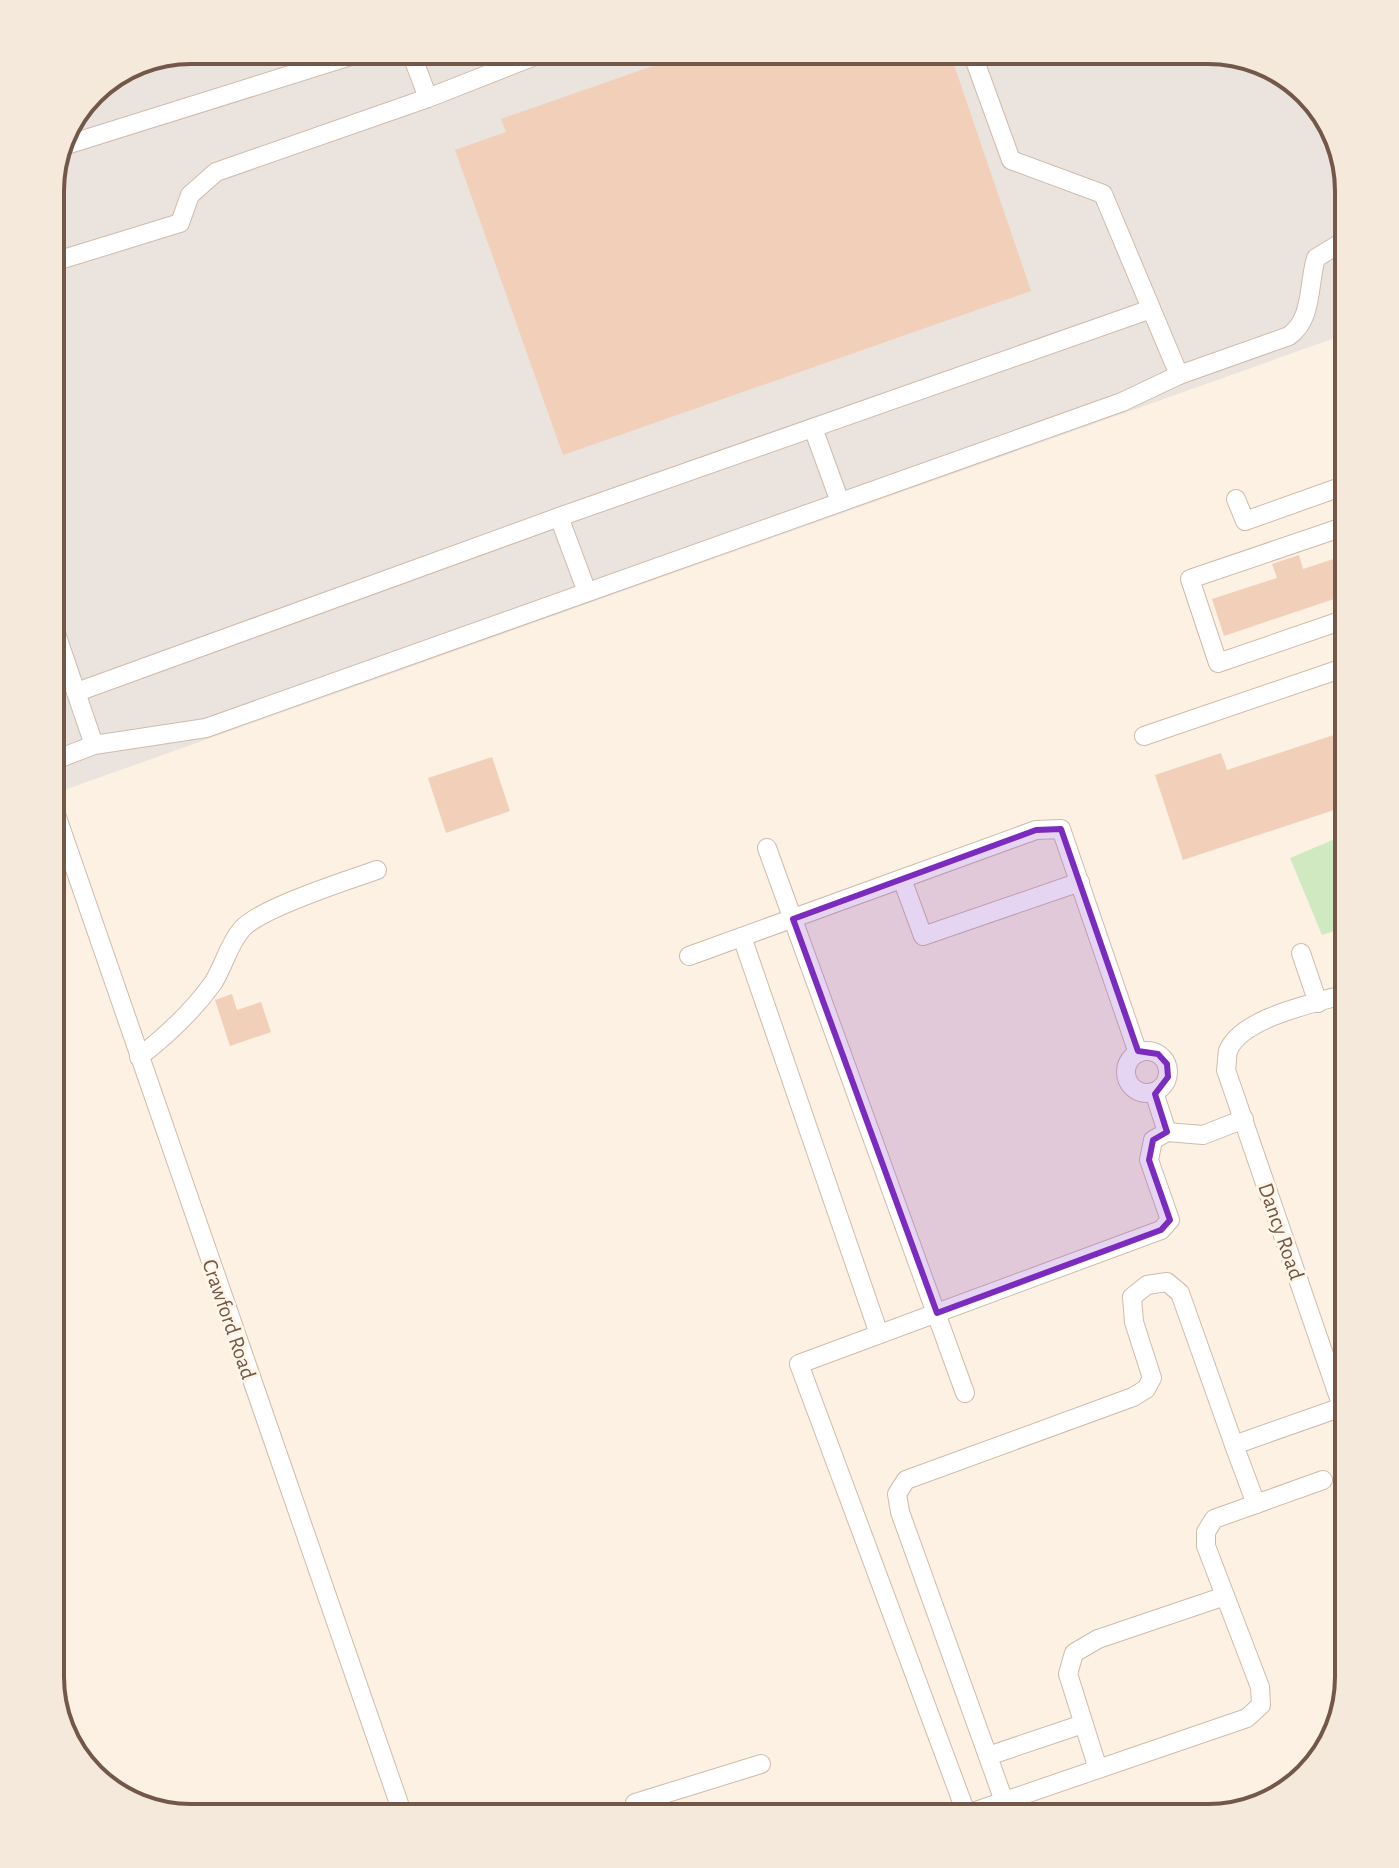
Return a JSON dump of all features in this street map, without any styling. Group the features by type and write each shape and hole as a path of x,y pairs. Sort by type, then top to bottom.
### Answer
{"street":[{"path":"74,143 325,64"},
{"path":"415,64 428,98"},
{"path":"64,259 180,223 190,195 216,172 428,98 514,64"},
{"path":"976,64 1011,160 1103,194 1179,375"},
{"path":"64,757 94,745 206,728 1122,402 1179,375 1289,336 1305,320 1316,258 1335,246"},
{"path":"77,692 559,517 1151,309"},
{"path":"813,428 840,502"},
{"path":"1236,499 1245,521 1335,489"},
{"path":"559,517 587,592"},
{"path":"1335,530 1190,579 1218,663 1335,623"},
{"path":"64,655 94,745"},
{"path":"1144,736 1335,671"},
{"path":"689,956 1036,830 1061,829 1138,1053"},
{"path":"767,848 965,1393"},
{"name":"Crawford Road","path":"64,852 139,1057 399,1804"},
{"path":"139,1057 162,1039 214,981 224,957 243,927 315,892 377,870"},
{"path":"902,879 923,936 1080,882"},
{"path":"742,937 879,1334"},
{"path":"1301,953 1318,1003 1335,998"},
{"name":"Dancy Road","path":"1318,1003 1253,1025 1238,1037 1228,1052 1226,1070 1335,1386"},
{"path":"1152,1051 1167,1064 1165,1084 1154,1092 1140,1092 1129,1083 1128,1062 1138,1053 1152,1051"},
{"path":"1154,1092 1167,1132"},
{"path":"963,1804 799,1364 1161,1230 1170,1220 1149,1160 1153,1140 1167,1132 1203,1135 1244,1119"},
{"path":"1004,1801 900,1512 897,1494 906,1480 1133,1397 1146,1389 1152,1378 1134,1322 1132,1297 1147,1285 1167,1282 1180,1293 1256,1504"},
{"path":"1234,1445 1335,1409"},
{"path":"997,1804 1247,1718 1261,1705 1260,1687 1206,1546 1206,1532 1214,1519 1323,1480"},
{"path":"1098,1769 1068,1674 1074,1653 1098,1639 1225,1596"},
{"path":"988,1756 1083,1724"},
{"path":"635,1804 761,1764"}],"highlighted area":[{"path":"1061,829 1138,1051 1158,1054 1167,1064 1168,1077 1155,1094 1167,1132 1153,1140 1149,1160 1170,1220 1161,1230 937,1313 793,919 1036,830"}],"shaded area":[{"path":"191,64 1216,64 1241,68 1271,81 1298,101 1314,120 1331,158 1335,191 1335,338 64,790 64,183 74,142 85,120 120,85 142,74 166,66"}],"green space":[{"path":"1335,839 1335,931 1322,935 1290,858"}],"building":[{"path":"659,64 954,64 1031,291 563,455 455,150 506,132 501,119"},
{"path":"1299,555 1303,569 1335,559 1335,599 1224,636 1212,599 1277,578 1272,564"},
{"path":"1335,735 1335,810 1183,860 1155,775 1221,753 1227,770"},
{"path":"492,757 510,811 446,833 428,778"},
{"path":"232,994 237,1010 261,1002 271,1032 230,1046 215,1000"}]}
